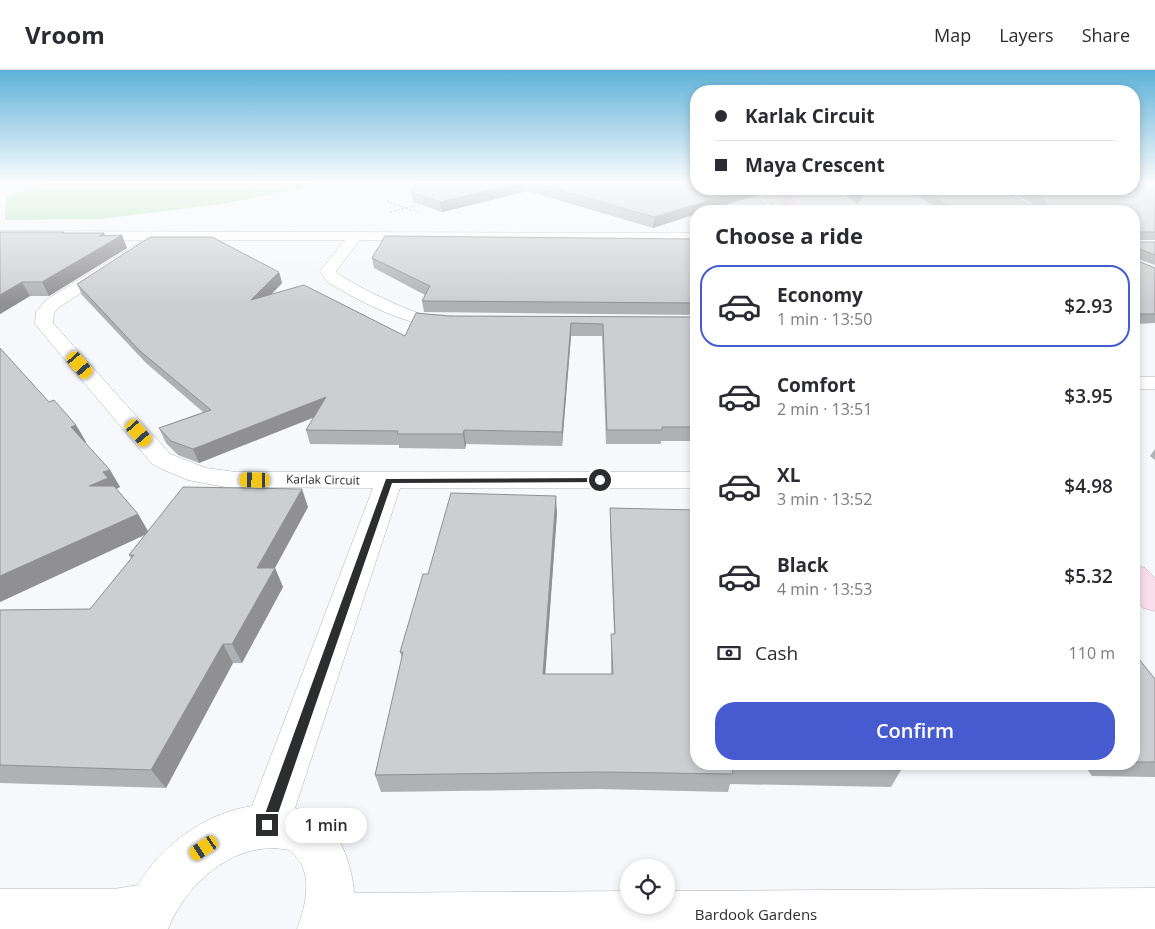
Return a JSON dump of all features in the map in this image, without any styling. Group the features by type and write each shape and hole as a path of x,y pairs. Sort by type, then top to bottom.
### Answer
{"main road":[{"path":"1140,583 1155,599"}],"street":[{"path":"357,235 328,270 334,279 345,286 417,319 470,322"},
{"path":"0,236 690,237"},
{"name":"Karlak Circuit","path":"158,236 52,304 45,312 44,324 161,459 190,472 211,478 389,481 690,480"},
{"path":"1140,383 1155,383"},
{"path":"267,825 389,481"},
{"path":"0,914 114,914 147,918 170,880 192,857 216,840 242,829 267,825 292,828 312,840 325,860 331,886 324,923"},
{"name":"Bardook Gardens","path":"324,923 1155,912"}],"building":[{"path":"1140,223 1155,223 1155,232 1140,232"},
{"path":"0,232 64,232 62,233 104,233 99,236 122,235 42,282 22,282 0,295"},
{"path":"385,236 690,239 690,303 422,301 430,286 372,258"},
{"path":"150,237 212,237 279,272 251,300 304,285 405,336 416,313 448,316 690,317 690,427 662,427 662,430 607,430 603,324 571,323 562,432 464,430 463,434 397,434 398,431 306,430 326,397 193,449 171,441 159,428 211,410 140,351 77,284"},
{"path":"1140,242 1155,242 1155,255 1140,249"},
{"path":"1140,262 1155,268 1155,314 1140,314"},
{"path":"0,348 49,402 54,400 76,425 71,427 110,470 103,472 108,478 89,486 114,486 138,514 0,576"},
{"path":"183,487 302,489 257,568 275,568 232,644 223,644 151,770 0,765 0,610 90,609 134,555 129,555"},
{"path":"451,493 556,496 543,674 613,674 611,634 615,634 610,508 690,510 690,770 732,770 733,774 600,772 375,775 403,652 400,652 423,574 428,574"},
{"path":"1140,660 1155,679 1155,762 1140,762"}],"route":[{"path":"267,825 389,481 600,480"}]}
